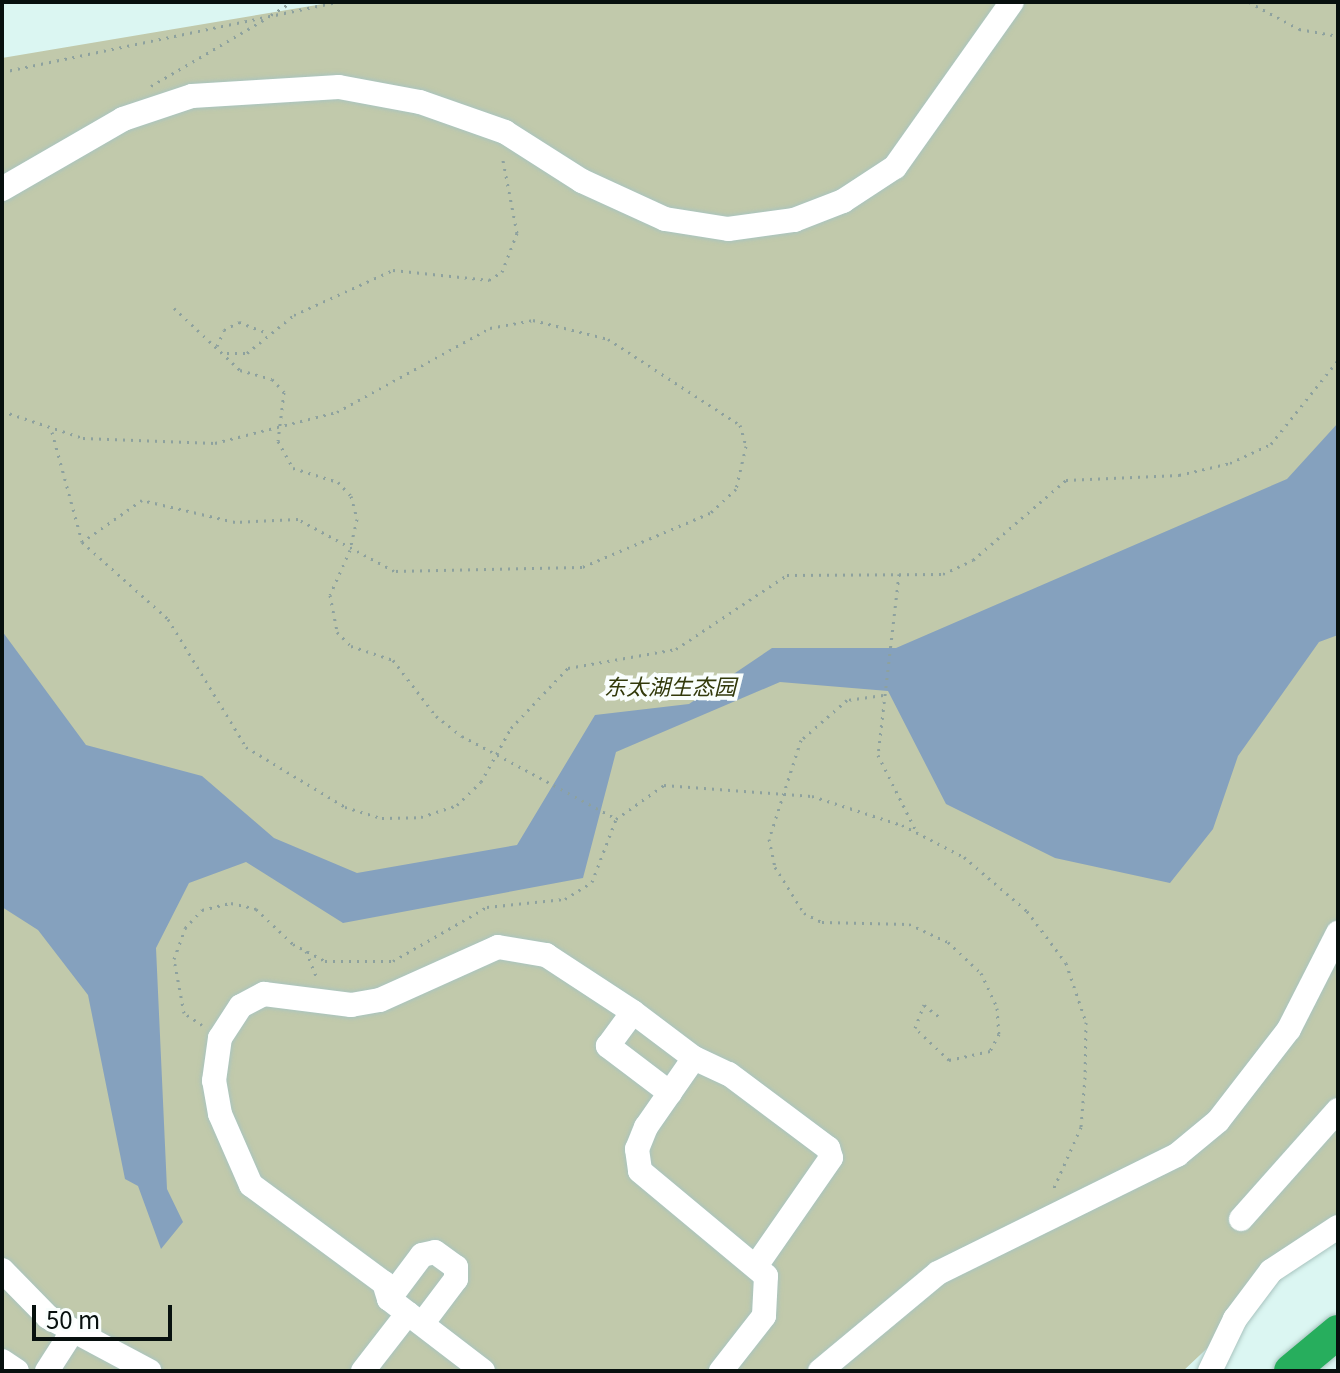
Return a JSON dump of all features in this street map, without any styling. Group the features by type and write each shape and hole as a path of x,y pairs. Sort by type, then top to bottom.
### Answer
{"highway":[{"path":"1291,1371 1338,1332"}],"street":[{"path":"2,189 123,119 192,96 339,87 420,102 505,132 582,181 665,219 728,229 794,220 843,201 895,167 1012,2"},
{"path":"820,1371 938,1273 1177,1155 1218,1121 1281,1042 1338,933"},
{"path":"483,1371 406,1312 384,1283 251,1185 220,1114 214,1081 220,1038 241,1006 264,994 319,1000 380,1000 470,953 522,947 569,968 694,1058 729,1074 828,1148 831,1158 756,1266"},
{"path":"633,1012 608,1046 670,1093"},
{"path":"694,1058 637,1149 640,1171 756,1266 770,1294 764,1316 721,1371"},
{"path":"1241,1219 1338,1110"},
{"path":"1210,1371 1235,1319 1271,1271 1338,1227"},
{"path":"2,1270 72,1332 149,1371"},
{"path":"363,1371 406,1312"},
{"path":"47,1371 72,1332"},
{"path":"2,1361 17,1371"}],"path":[{"path":"137,93 292,2"},
{"path":"2,72 337,2"},
{"path":"1249,2 1299,29 1338,36"},
{"path":"225,353 247,353 265,332 393,270 489,280 502,272 517,233 502,159 505,132"},
{"path":"174,308 240,370 272,379 284,392 280,429 293,468 338,482 351,496 357,519 350,550 330,595 337,632 351,646 393,660 436,716 462,736 499,750 616,819"},
{"path":"2,411 52,432 131,444 215,443 280,429 337,412 405,368 490,328 533,320 608,339 740,425 746,446 746,469 736,489 710,513 582,567 449,575 394,571 350,550 298,519 235,522 142,500 82,542"},
{"path":"217,346 224,330 239,322 265,332"},
{"path":"52,432 82,542 168,619 246,747 296,784 382,818 421,817 457,805 568,668 676,649 787,575 943,574 973,560 1066,480 1179,475 1271,444 1338,360"},
{"path":"899,574 878,755 917,833"},
{"path":"883,695 847,700 819,717 801,740 781,793 769,839 775,867 804,913 822,922 909,924 948,942 981,973 999,1034 974,1060 949,1060 915,1028 924,1005 942,1019"},
{"path":"220,1038 184,1013 175,989 174,959 185,928 202,910 231,903 256,909 306,951 325,961 393,961 487,907 565,899 592,882 616,819 664,785 781,793 917,833 964,857 1027,911 1066,963 1086,1022 1081,1127 1060,1183 1041,1204"},
{"path":"306,951 319,1000"}],"green space":[{"name":"东太湖生态园","path":"335,2 1338,2 1338,1236 1301,1260 1183,1371 2,1371 2,58"}],"water":[{"path":"1338,423 1338,635 1319,642 1238,756 1213,829 1170,883 1055,858 946,804 888,691 780,682 616,752 583,878 343,923 246,862 189,883 156,948 167,1189 183,1222 161,1249 138,1186 125,1179 88,995 38,930 2,907 2,631 86,745 202,776 274,838 357,873 517,845 595,715 689,704 772,648 896,648 1287,479"}]}
